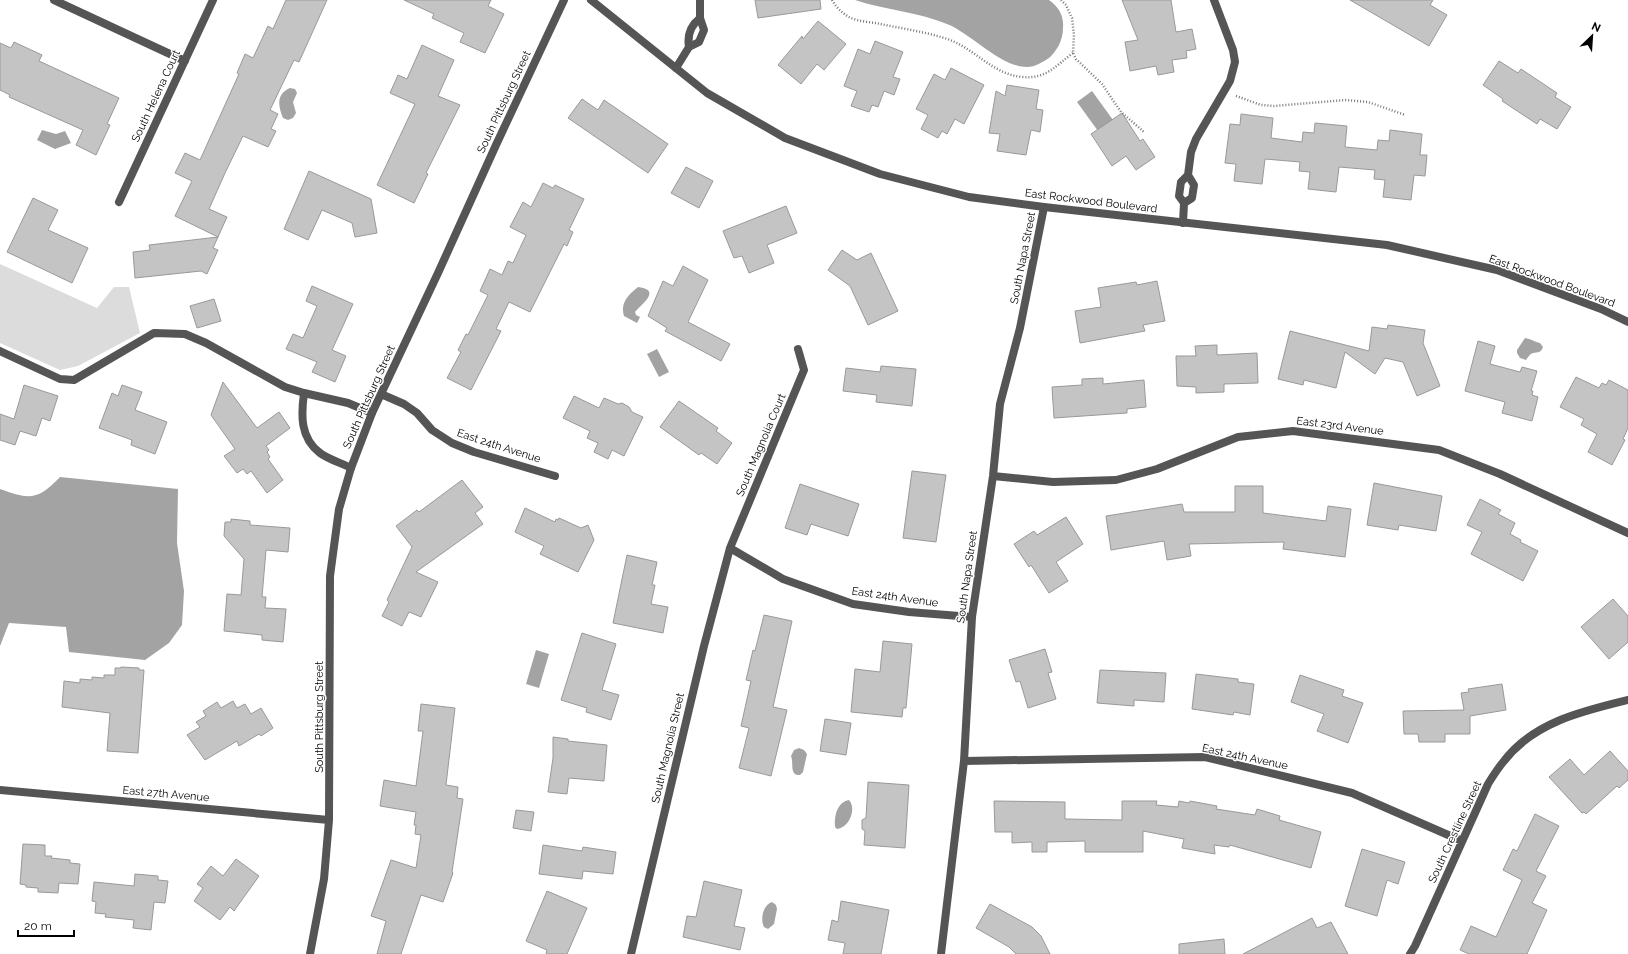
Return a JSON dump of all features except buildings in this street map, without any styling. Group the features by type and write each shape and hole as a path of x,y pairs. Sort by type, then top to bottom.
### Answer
{"street":[{"path":"54,0 185,61"},
{"name":"South Helena Court","path":"119,202 213,0"},
{"name":"South Pittsburg Street","path":"310,954 324,879 330,820 330,576 340,509 351,468 372,413 564,0"},
{"name":"East Rockwood Boulevard","path":"591,0 707,92 785,138 880,174 969,197 1183,223 1387,245 1497,270 1602,309 1628,322"},
{"path":"676,68 689,47 699,42 704,30 700,18 700,0"},
{"path":"1183,223 1184,203 1179,196 1181,182 1188,175 1191,152 1196,139 1230,81 1235,62 1233,50 1214,0"},
{"path":"689,47 688,37 693,23 700,18"},
{"path":"1184,203 1192,198 1194,185 1188,175"},
{"name":"South Napa Street","path":"941,954 964,761 972,617 993,476 1000,404 1020,328 1044,207"},
{"path":"0,351 60,379 74,380 154,333 185,334 206,343 285,387 348,403 372,413"},
{"name":"South Magnolia Court","path":"730,548 804,370 798,349"},
{"path":"304,393 301,414 306,436 320,453 351,468"},
{"name":"East 24th Avenue","path":"381,394 404,404 417,413 432,430 452,443 474,452 555,476"},
{"name":"East 23rd Avenue","path":"993,476 1053,482 1116,480 1157,469 1238,437 1294,431 1439,450 1500,474 1628,533"},
{"name":"East 24th Avenue","path":"730,548 783,579 853,604 909,612 972,617"},
{"name":"South Magnolia Street","path":"631,954 704,646 730,548"},
{"name":"South Crestline Street","path":"1410,954 1415,946 1488,784 1504,760 1525,740 1547,726 1580,712 1628,700"},
{"name":"East 24th Avenue","path":"964,761 1205,758 1352,793 1462,841"},
{"name":"East 27th Avenue","path":"0,790 330,820"}],"path":[{"path":"832,0 838,8 851,18 938,36 955,41 994,68 1012,75 1023,77 1044,74 1053,70 1073,53"},
{"path":"1061,0 1066,5 1072,18 1074,35 1073,53 1076,59 1102,84 1121,112 1144,132"},
{"path":"1224,92 1261,105 1274,106 1345,100 1368,102 1406,115"}],"shaded area":[{"path":"855,0 1049,0 1056,6 1062,16 1063,32 1059,45 1049,58 1042,63 1033,66 1017,66 996,56 957,29 947,24 925,17"},
{"path":"290,88 295,89 297,93 293,102 296,113 293,118 288,120 283,118 279,101 282,94"},
{"path":"1092,91 1113,120 1098,131 1077,102"},
{"path":"42,130 56,134 65,131 71,143 55,149 37,140"},
{"path":"0,264 97,308 114,287 129,287 140,333 78,366 60,370 0,343"},
{"path":"638,287 649,291 649,294 645,302 635,312 636,315 640,317 637,323 624,316 623,307 628,296"},
{"path":"1525,338 1540,343 1543,347 1540,351 1532,353 1526,360 1520,358 1517,353 1517,350"},
{"path":"657,349 669,372 659,377 647,354"},
{"path":"60,477 178,489 177,543 184,591 182,625 169,643 145,660 69,652 66,627 9,623 0,646 0,489 19,495 33,496 46,490"},
{"path":"536,650 549,654 539,688 526,684"},
{"path":"799,748 804,750 807,754 803,772 800,775 797,775 794,773 792,768 791,756 794,750"},
{"path":"849,800 852,808 850,818 845,825 837,829 835,827 835,823 837,810 845,801"},
{"path":"772,902 776,905 777,909 774,924 768,929 764,927 762,916 766,906"}]}
